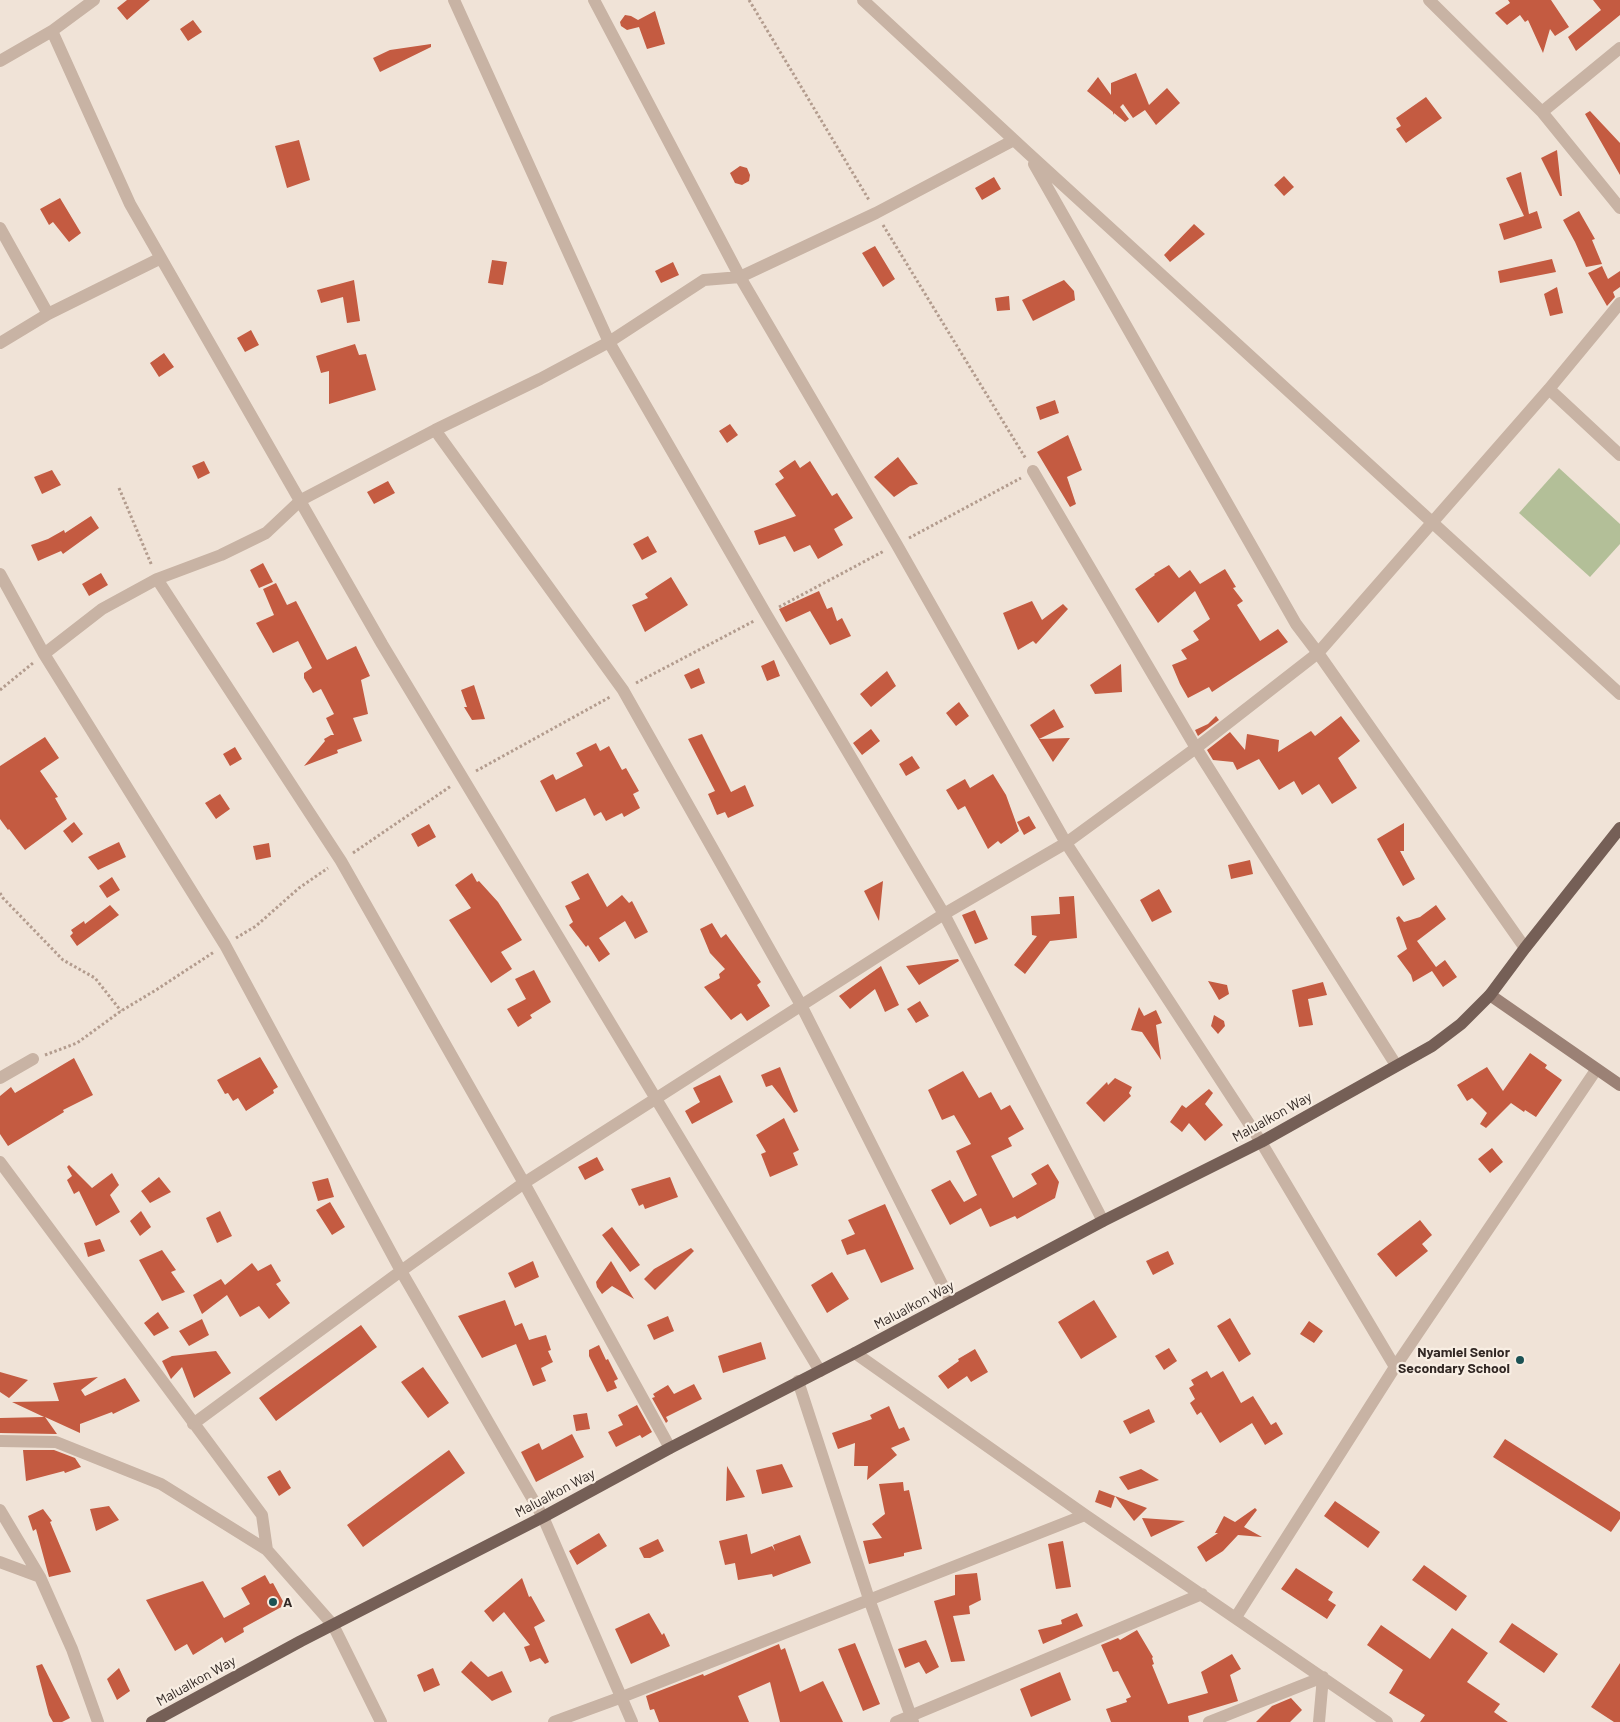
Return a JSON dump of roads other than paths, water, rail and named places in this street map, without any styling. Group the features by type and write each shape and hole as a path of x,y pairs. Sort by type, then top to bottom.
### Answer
{"main road":[{"name":"Malualkon Way","path":"152,1722 333,1625 543,1517 670,1448 798,1381 855,1354 1103,1221 1261,1142 1432,1046 1461,1024 1490,995 1620,828"},
{"path":"1490,995 1620,1085"}],"street":[{"path":"454,0 610,342 766,614 944,914 1103,1221"},
{"path":"594,0 740,277 897,544 1066,843 1261,1142 1395,1367"},
{"path":"1429,0 1542,112 1620,208"},
{"path":"0,61 52,31 87,2"},
{"path":"870,2 1028,153 1620,694"},
{"path":"52,31 130,204 382,644 820,1370"},
{"path":"1542,112 1620,48"},
{"path":"44,654 102,609 157,579 221,554 266,533 301,500 435,430 540,380 610,342 704,280 740,277 876,213 1014,140"},
{"path":"1028,153 1296,624 1525,948"},
{"path":"0,228 48,314"},
{"path":"0,343 48,314 161,258"},
{"path":"193,1424 524,1183 944,914 1066,843 1196,748 1318,653 1549,389 1620,303"},
{"path":"1549,389 1620,456"},
{"path":"435,430 623,690 801,1005 951,1302"},
{"path":"1033,471 1196,748 1396,1065"},
{"path":"0,574 44,654 225,945 401,1271 543,1517 632,1722"},
{"path":"157,579 341,861 524,1183 670,1448"},
{"path":"0,1078 33,1060"},
{"path":"1236,1617 1395,1367 1596,1070"},
{"path":"0,1162 262,1515 267,1550"},
{"path":"855,1354 1387,1722"},
{"path":"798,1381 869,1599 912,1719"},
{"path":"0,1442 56,1442 161,1484 267,1550 333,1625 381,1722"},
{"path":"0,1510 40,1577 72,1649 98,1722"},
{"path":"554,1722 1086,1515"},
{"path":"0,1562 40,1577"},
{"path":"896,1722 912,1719 1202,1594"},
{"path":"1209,1722 1323,1678"},
{"path":"1320,1722 1323,1678"}],"place":[{"name":"Nyamlel Senior Secondary School","path":"1520,1360"},
{"name":"A","path":"273,1602"}]}
